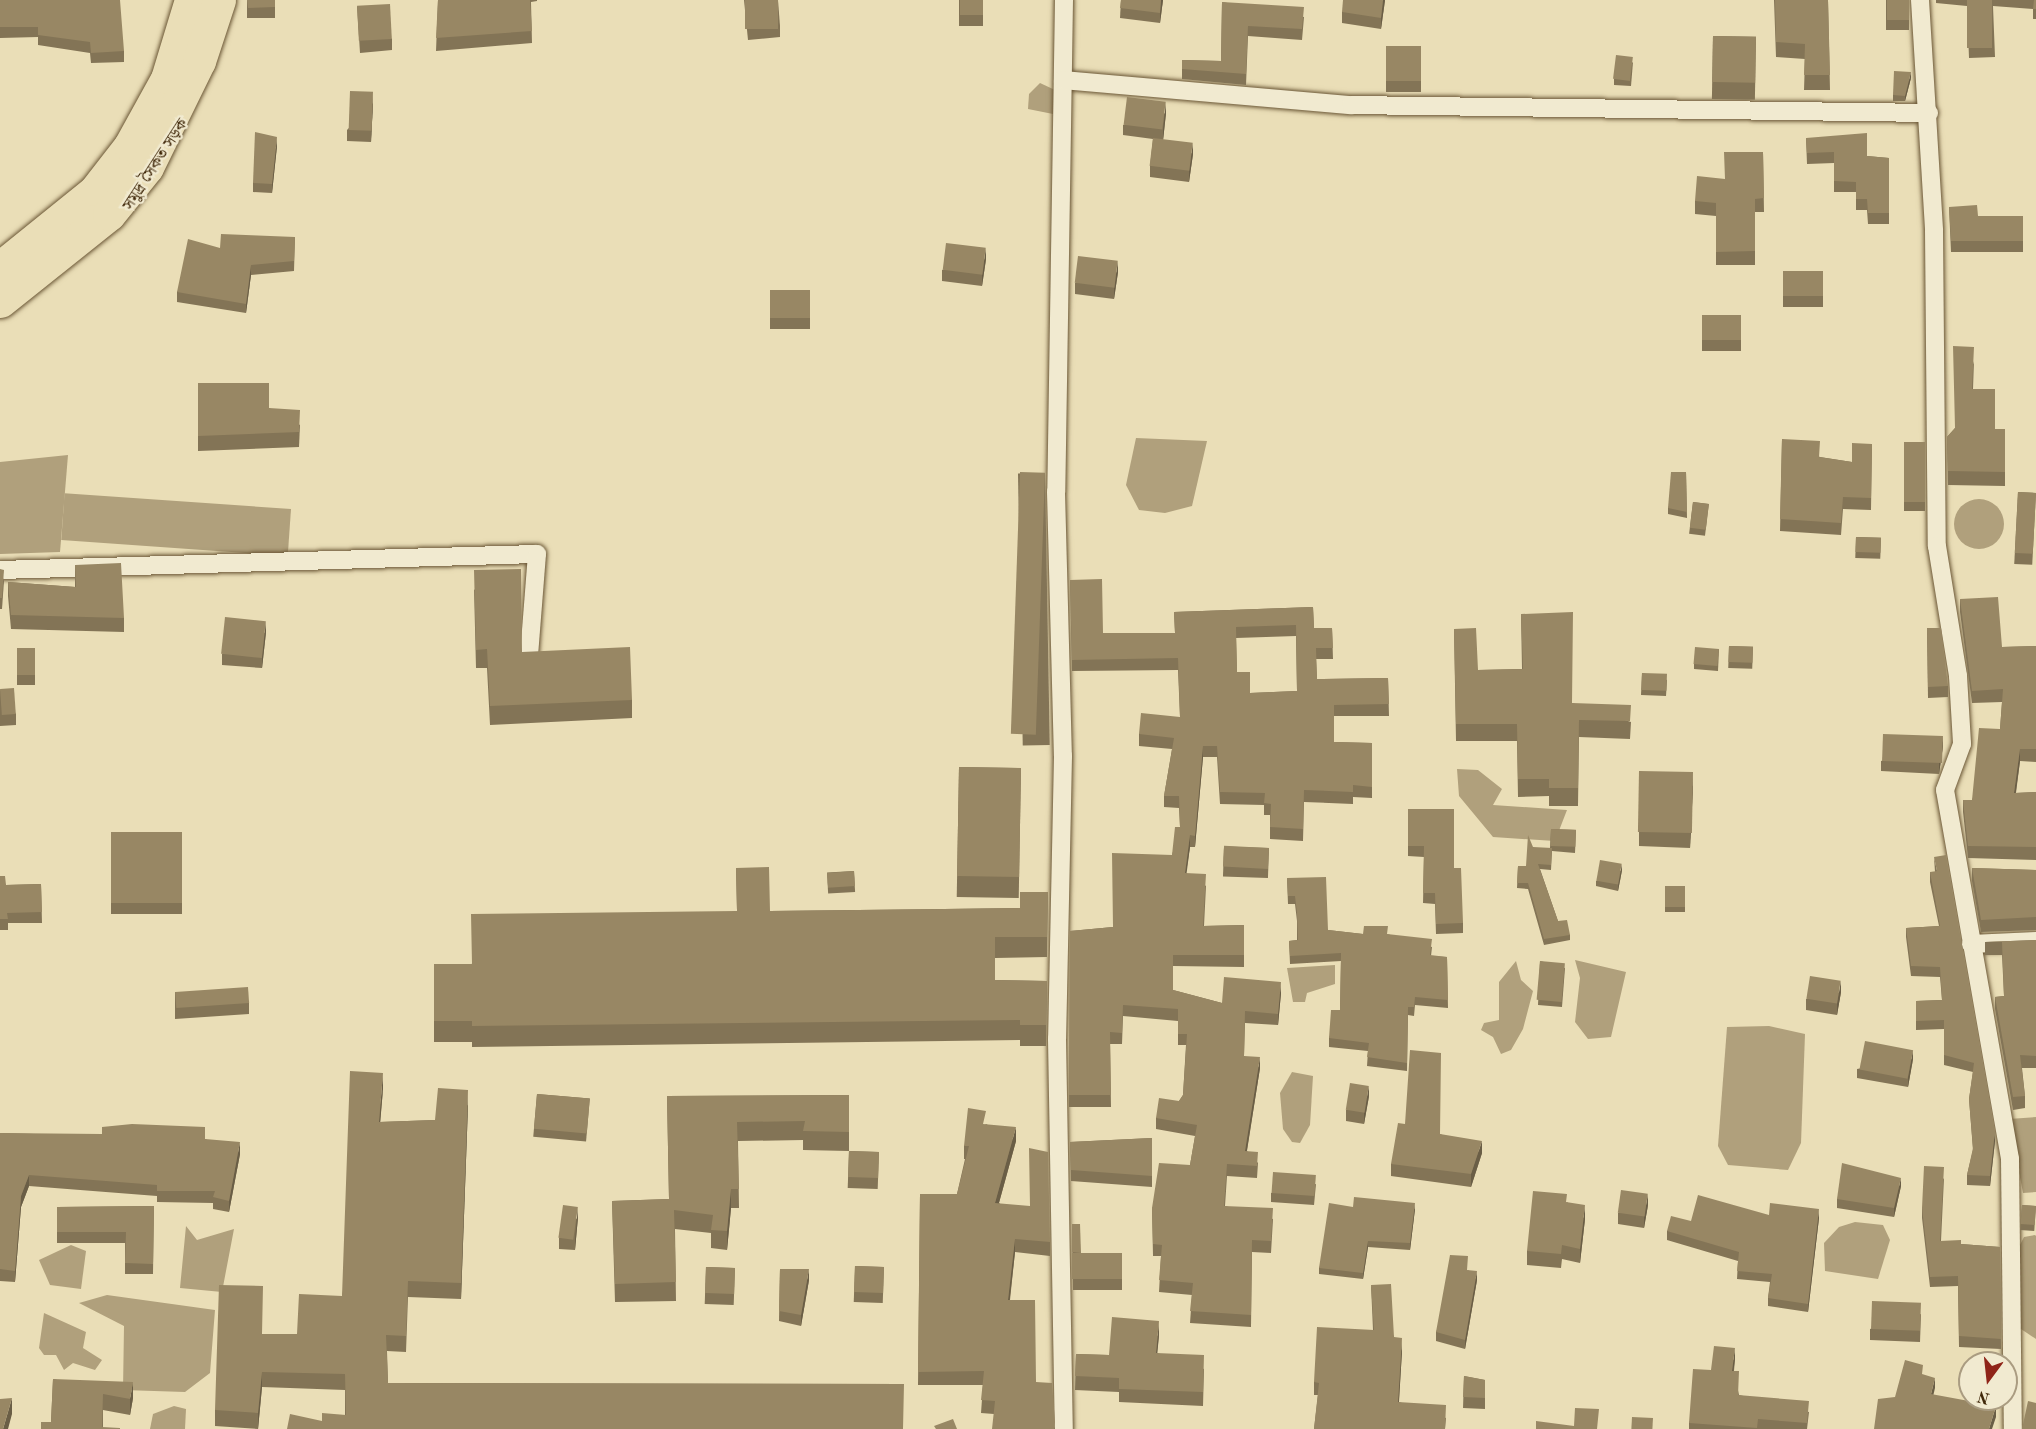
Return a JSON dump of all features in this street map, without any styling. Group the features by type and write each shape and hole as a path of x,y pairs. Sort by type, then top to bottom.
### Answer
{"highway":[{"path":"0,282 94,206 135,157 165,102 201,0"},
{"path":"0,301 109,214 147,167 199,61 219,0"}],"main road":[{"name":"সমুদ্র সৈকত সড়ক","path":"0,267 94,191 129,147 166,79 190,0"},
{"name":"সমুদ্র সৈকত সড়ক","path":"0,314 123,215 186,121 229,0"}],"street":[{"path":"1064,0 1056,492 1063,756 1057,1039 1064,1429"},
{"path":"1920,0 1929,113 1937,546 1958,676 1962,744 1945,790 1956,869 2010,1159 2013,1429"},
{"path":"1063,80 1351,105 1929,113"},
{"path":"0,570 537,554 529,655"},
{"path":"1956,869 1979,870"},
{"path":"1971,944 2036,941"}],"shaded area":[{"path":"1040,83 1055,90 1053,114 1028,109 1029,94"},
{"path":"1136,438 1207,441 1192,506 1165,513 1139,510 1126,485"},
{"path":"68,455 60,552 0,554 0,462"},
{"path":"65,493 291,509 288,556 61,540"},
{"path":"1974,499 1984,499 1997,506 2004,519 2004,529 1997,542 1984,549 1974,549 1965,545 1958,538 1954,529 1954,519 1958,510 1965,503"},
{"path":"1457,769 1478,770 1502,789 1493,805 1567,810 1555,841 1493,837 1459,796"},
{"path":"1575,960 1626,972 1611,1037 1588,1039 1575,1022 1580,978"},
{"path":"1516,961 1521,980 1533,991 1523,1029 1511,1050 1501,1054 1493,1037 1481,1030 1484,1023 1499,1020 1499,982"},
{"path":"1335,965 1335,984 1307,993 1305,1002 1293,1002 1287,968"},
{"path":"1769,1026 1805,1034 1801,1143 1788,1170 1728,1165 1718,1146 1727,1027"},
{"path":"1292,1072 1313,1076 1310,1125 1300,1143 1292,1142 1283,1129 1280,1093"},
{"path":"2036,1117 2036,1192 2023,1193 2009,1119"},
{"path":"1855,1222 1883,1225 1890,1240 1878,1279 1825,1271 1824,1243 1839,1227"},
{"path":"186,1226 197,1240 234,1229 222,1292 180,1288"},
{"path":"2035,1235 2036,1339 2018,1327 2020,1245 2024,1237"},
{"path":"71,1245 86,1251 81,1289 50,1285 39,1260"},
{"path":"107,1295 215,1310 210,1373 185,1392 123,1390 124,1326 79,1303"},
{"path":"44,1313 86,1332 83,1348 102,1360 95,1370 73,1363 64,1370 56,1355 44,1355 39,1348"},
{"path":"174,1406 186,1409 185,1429 150,1429 153,1414"}],"building":[{"path":"0,0 120,0 124,51 91,53 90,42 38,35 38,27 0,27"},
{"path":"247,0 275,0 275,7 248,8"},
{"path":"438,0 530,0 532,31 436,38"},
{"path":"745,0 778,0 778,29 745,29"},
{"path":"960,0 983,0 983,15 960,15"},
{"path":"1121,0 1161,0 1160,13 1120,8"},
{"path":"1343,0 1383,0 1381,18 1342,12"},
{"path":"1775,0 1828,0 1830,75 1804,75 1805,44 1776,42"},
{"path":"1887,0 1909,0 1909,20 1887,20"},
{"path":"1967,0 1992,0 1992,48 1967,48"},
{"path":"1222,2 1304,7 1302,29 1248,26 1246,74 1182,69 1182,60 1221,61"},
{"path":"390,4 392,39 359,41 357,6"},
{"path":"1713,36 1756,37 1755,83 1712,82"},
{"path":"1386,46 1421,46 1421,81 1386,81"},
{"path":"1616,55 1633,57 1630,81 1613,79"},
{"path":"1894,71 1911,72 1905,96 1893,95"},
{"path":"350,91 373,92 372,131 349,130"},
{"path":"1127,97 1166,102 1162,130 1124,125"},
{"path":"255,132 277,137 272,184 253,183"},
{"path":"1867,133 1867,156 1889,158 1889,213 1868,213 1867,199 1856,199 1856,182 1834,181 1834,152 1807,153 1806,138"},
{"path":"1153,138 1193,143 1189,171 1150,166"},
{"path":"1724,152 1763,152 1764,198 1755,199 1755,251 1716,252 1716,203 1695,201 1697,176 1725,179"},
{"path":"1977,205 1978,216 2023,216 2023,241 1951,241 1949,207"},
{"path":"221,234 295,237 294,261 251,265 246,304 177,292 188,239 220,248"},
{"path":"946,243 986,248 982,275 943,270"},
{"path":"1078,256 1118,261 1114,288 1075,283"},
{"path":"1783,271 1823,271 1823,296 1783,296"},
{"path":"770,290 810,290 810,318 770,318"},
{"path":"1702,315 1741,315 1741,340 1702,340"},
{"path":"1953,346 1974,347 1972,389 1995,389 1995,429 2005,429 2005,472 1948,471 1947,437 1955,428"},
{"path":"198,383 269,383 269,408 300,410 299,432 198,436"},
{"path":"1782,439 1820,441 1819,457 1852,462 1852,443 1872,444 1871,498 1843,497 1841,523 1780,519"},
{"path":"1904,442 1925,442 1925,502 1904,502"},
{"path":"1020,472 1045,473 1036,735 1011,734"},
{"path":"1671,472 1686,472 1687,512 1668,508"},
{"path":"2018,492 2036,493 2033,554 2015,553"},
{"path":"1693,502 1709,504 1706,530 1690,528"},
{"path":"1856,537 1881,538 1880,553 1855,552"},
{"path":"121,563 124,618 11,615 8,582 76,587 75,565"},
{"path":"0,569 4,570 2,598 0,598"},
{"path":"521,569 522,652 630,647 632,700 490,706 487,649 476,650 474,570"},
{"path":"1102,579 1103,633 1175,633 1174,612 1313,607 1314,628 1332,628 1333,648 1316,648 1317,679 1388,678 1389,704 1334,705 1334,742 1372,743 1372,787 1353,785 1353,792 1304,790 1303,829 1270,827 1271,804 1264,803 1265,793 1220,792 1217,746 1203,746 1195,836 1190,835 1185,873 1206,874 1203,926 1244,925 1244,955 1173,955 1173,990 1222,1003 1224,977 1281,982 1278,1014 1245,1011 1244,1056 1260,1057 1245,1151 1258,1152 1257,1166 1227,1164 1224,1206 1273,1208 1271,1241 1252,1240 1251,1315 1190,1311 1193,1283 1159,1280 1162,1245 1153,1244 1152,1208 1159,1163 1190,1165 1197,1125 1156,1118 1159,1098 1179,1101 1183,1095 1187,1034 1178,1034 1178,1009 1123,1005 1122,1033 1110,1032 1111,1095 1069,1095 1070,931 1113,927 1112,853 1172,855 1175,827 1180,827 1179,796 1164,796 1174,738 1139,734 1141,713 1180,717 1178,658 1072,660 1070,580","holes":["1296,625 1297,691 1250,693 1250,672 1237,672 1236,627"]},
{"path":"1998,597 2002,647 2036,646 2036,749 2020,749 2014,793 2036,792 2036,847 1968,846 1963,800 1972,800 1979,728 2000,729 2003,689 1972,691 1960,599"},
{"path":"1573,612 1572,703 1631,705 1630,721 1579,720 1578,788 1549,788 1549,779 1518,779 1517,724 1456,724 1454,629 1476,628 1478,670 1523,669 1521,614"},
{"path":"225,617 266,621 262,658 221,654"},
{"path":"1927,628 1941,628 1948,686 1928,687"},
{"path":"1729,646 1753,647 1752,663 1728,662"},
{"path":"1695,647 1719,649 1717,666 1694,664"},
{"path":"17,648 35,648 35,675 17,675"},
{"path":"1642,673 1667,674 1666,691 1641,690"},
{"path":"14,688 16,714 2,715 0,689"},
{"path":"1883,734 1943,736 1942,763 1882,761"},
{"path":"959,767 1021,768 1019,877 957,876"},
{"path":"1639,771 1693,772 1692,833 1638,832"},
{"path":"1408,809 1454,809 1454,868 1461,868 1463,923 1436,924 1435,893 1423,893 1424,846 1408,846"},
{"path":"1551,829 1576,830 1575,847 1550,846"},
{"path":"111,832 182,832 182,903 111,903"},
{"path":"1528,835 1533,847 1552,848 1551,865 1538,864 1558,921 1567,920 1570,935 1544,939 1528,883 1517,883 1518,866 1526,866"},
{"path":"1224,846 1269,848 1268,869 1223,867"},
{"path":"1946,855 1995,1131 1990,1176 1967,1175 1973,1148 1969,1099 1974,1063 1944,1055 1944,1020 1916,1021 1916,1001 1942,1000 1940,967 1911,966 1906,928 1940,926 1930,872 1937,871 1934,857"},
{"path":"1600,860 1622,864 1618,885 1596,881"},
{"path":"769,867 770,911 1020,908 1020,892 1048,892 1047,937 995,937 995,980 1047,981 1046,1025 1020,1025 1020,1020 472,1026 472,1021 434,1021 434,964 472,964 471,914 737,911 736,868"},
{"path":"1972,868 2036,870 2036,917 1981,920"},
{"path":"854,871 855,886 828,888 827,873"},
{"path":"0,876 5,876 6,885 41,884 42,912 7,913 8,919 0,919"},
{"path":"1326,877 1328,930 1363,934 1364,926 1388,926 1387,934 1432,939 1430,955 1447,957 1448,1000 1415,997 1414,1007 1408,1007 1407,1063 1367,1057 1369,1043 1329,1038 1331,1010 1340,1010 1341,953 1290,956 1289,941 1298,940 1297,913 1295,896 1288,896 1287,878"},
{"path":"1665,886 1685,886 1685,907 1665,907"},
{"path":"2036,940 2036,1056 2020,1055 2025,1096 2013,1097 1995,997 2004,996 2002,942 1985,942"},
{"path":"1540,961 1565,963 1562,1002 1537,1000"},
{"path":"1810,976 1841,981 1837,1004 1806,999"},
{"path":"248,987 249,1003 176,1008 175,992"},
{"path":"1865,1041 1913,1050 1908,1079 1859,1069"},
{"path":"1410,1050 1441,1053 1440,1134 1482,1141 1471,1174 1391,1164 1398,1123 1405,1124"},
{"path":"350,1071 383,1073 379,1122 435,1120 438,1088 468,1090 461,1283 408,1281 406,1336 386,1335 388,1383 904,1384 903,1429 287,1429 290,1414 322,1421 322,1413 346,1415 345,1374 262,1372 258,1413 215,1410 219,1285 263,1286 262,1334 297,1334 299,1294 342,1296"},
{"path":"1350,1083 1369,1086 1365,1113 1346,1110"},
{"path":"537,1094 590,1099 587,1133 534,1129"},
{"path":"849,1095 849,1132 803,1131 805,1121 737,1122 739,1189 731,1189 727,1231 711,1230 713,1215 674,1210 676,1282 615,1284 612,1201 669,1199 667,1096"},
{"path":"968,1108 986,1111 983,1124 1016,1127 995,1203 1030,1206 1029,1148 1048,1152 1050,1242 1015,1239 1008,1300 1035,1300 1036,1382 1052,1383 1054,1429 992,1429 995,1401 981,1400 984,1371 918,1372 920,1194 957,1194 969,1146 964,1146"},
{"path":"132,1124 205,1127 205,1139 240,1142 229,1201 213,1197 215,1191 157,1191 157,1185 29,1175 21,1196 15,1271 0,1269 0,1133 102,1134 102,1127"},
{"path":"1152,1138 1152,1176 1071,1170 1070,1142"},
{"path":"849,1151 879,1152 878,1178 848,1177"},
{"path":"1842,1163 1901,1178 1894,1208 1837,1199"},
{"path":"1924,1166 1944,1167 1940,1241 1961,1240 1961,1244 2000,1247 2001,1339 1959,1336 1958,1276 1930,1277 1922,1208"},
{"path":"1273,1172 1316,1175 1314,1196 1272,1193"},
{"path":"1621,1190 1648,1194 1645,1217 1618,1213"},
{"path":"1533,1191 1567,1194 1566,1202 1585,1205 1580,1249 1562,1245 1561,1254 1527,1251"},
{"path":"1698,1195 1769,1215 1770,1203 1819,1209 1808,1304 1768,1298 1772,1274 1737,1271 1739,1252 1667,1231 1671,1216 1691,1221"},
{"path":"1354,1197 1415,1203 1410,1243 1368,1241 1363,1273 1319,1268 1329,1203 1353,1207"},
{"path":"563,1205 578,1207 573,1240 558,1238"},
{"path":"2022,1205 2036,1206 2035,1225 2021,1224"},
{"path":"154,1206 153,1264 125,1263 126,1232 57,1232 57,1207"},
{"path":"1072,1224 1080,1224 1081,1253 1072,1252"},
{"path":"1072,1253 1122,1253 1122,1279 1072,1279"},
{"path":"1450,1255 1468,1256 1467,1270 1477,1271 1465,1340 1436,1332"},
{"path":"855,1266 884,1267 883,1293 854,1292"},
{"path":"706,1267 735,1268 734,1294 705,1293"},
{"path":"780,1269 809,1269 801,1315 779,1311"},
{"path":"1391,1284 1394,1337 1402,1338 1398,1402 1446,1405 1445,1429 1314,1429 1319,1383 1314,1382 1317,1327 1374,1330 1371,1285"},
{"path":"1872,1301 1921,1303 1920,1331 1871,1329"},
{"path":"1112,1317 1159,1321 1156,1353 1204,1355 1203,1392 1119,1389 1119,1378 1075,1376 1076,1354 1109,1355"},
{"path":"1714,1346 1735,1348 1732,1371 1739,1371 1738,1395 1809,1401 1807,1423 1758,1419 1757,1428 1689,1423 1693,1369 1711,1370"},
{"path":"1905,1360 1923,1365 1922,1374 1935,1378 1931,1394 1958,1399 1958,1411 1994,1411 1989,1429 1874,1429 1878,1399 1895,1397"},
{"path":"1464,1376 1485,1380 1485,1398 1463,1397"},
{"path":"53,1379 133,1382 130,1399 103,1394 102,1427 120,1429 41,1429 41,1422 51,1422"},
{"path":"12,1398 3,1429 0,1429 0,1399"},
{"path":"2028,1401 2036,1403 2036,1429 2022,1429"},
{"path":"1575,1408 1599,1409 1597,1429 1536,1429 1536,1421 1574,1426"},
{"path":"1632,1417 1653,1418 1652,1429 1631,1429"},
{"path":"953,1419 957,1429 936,1429 934,1426"}]}
